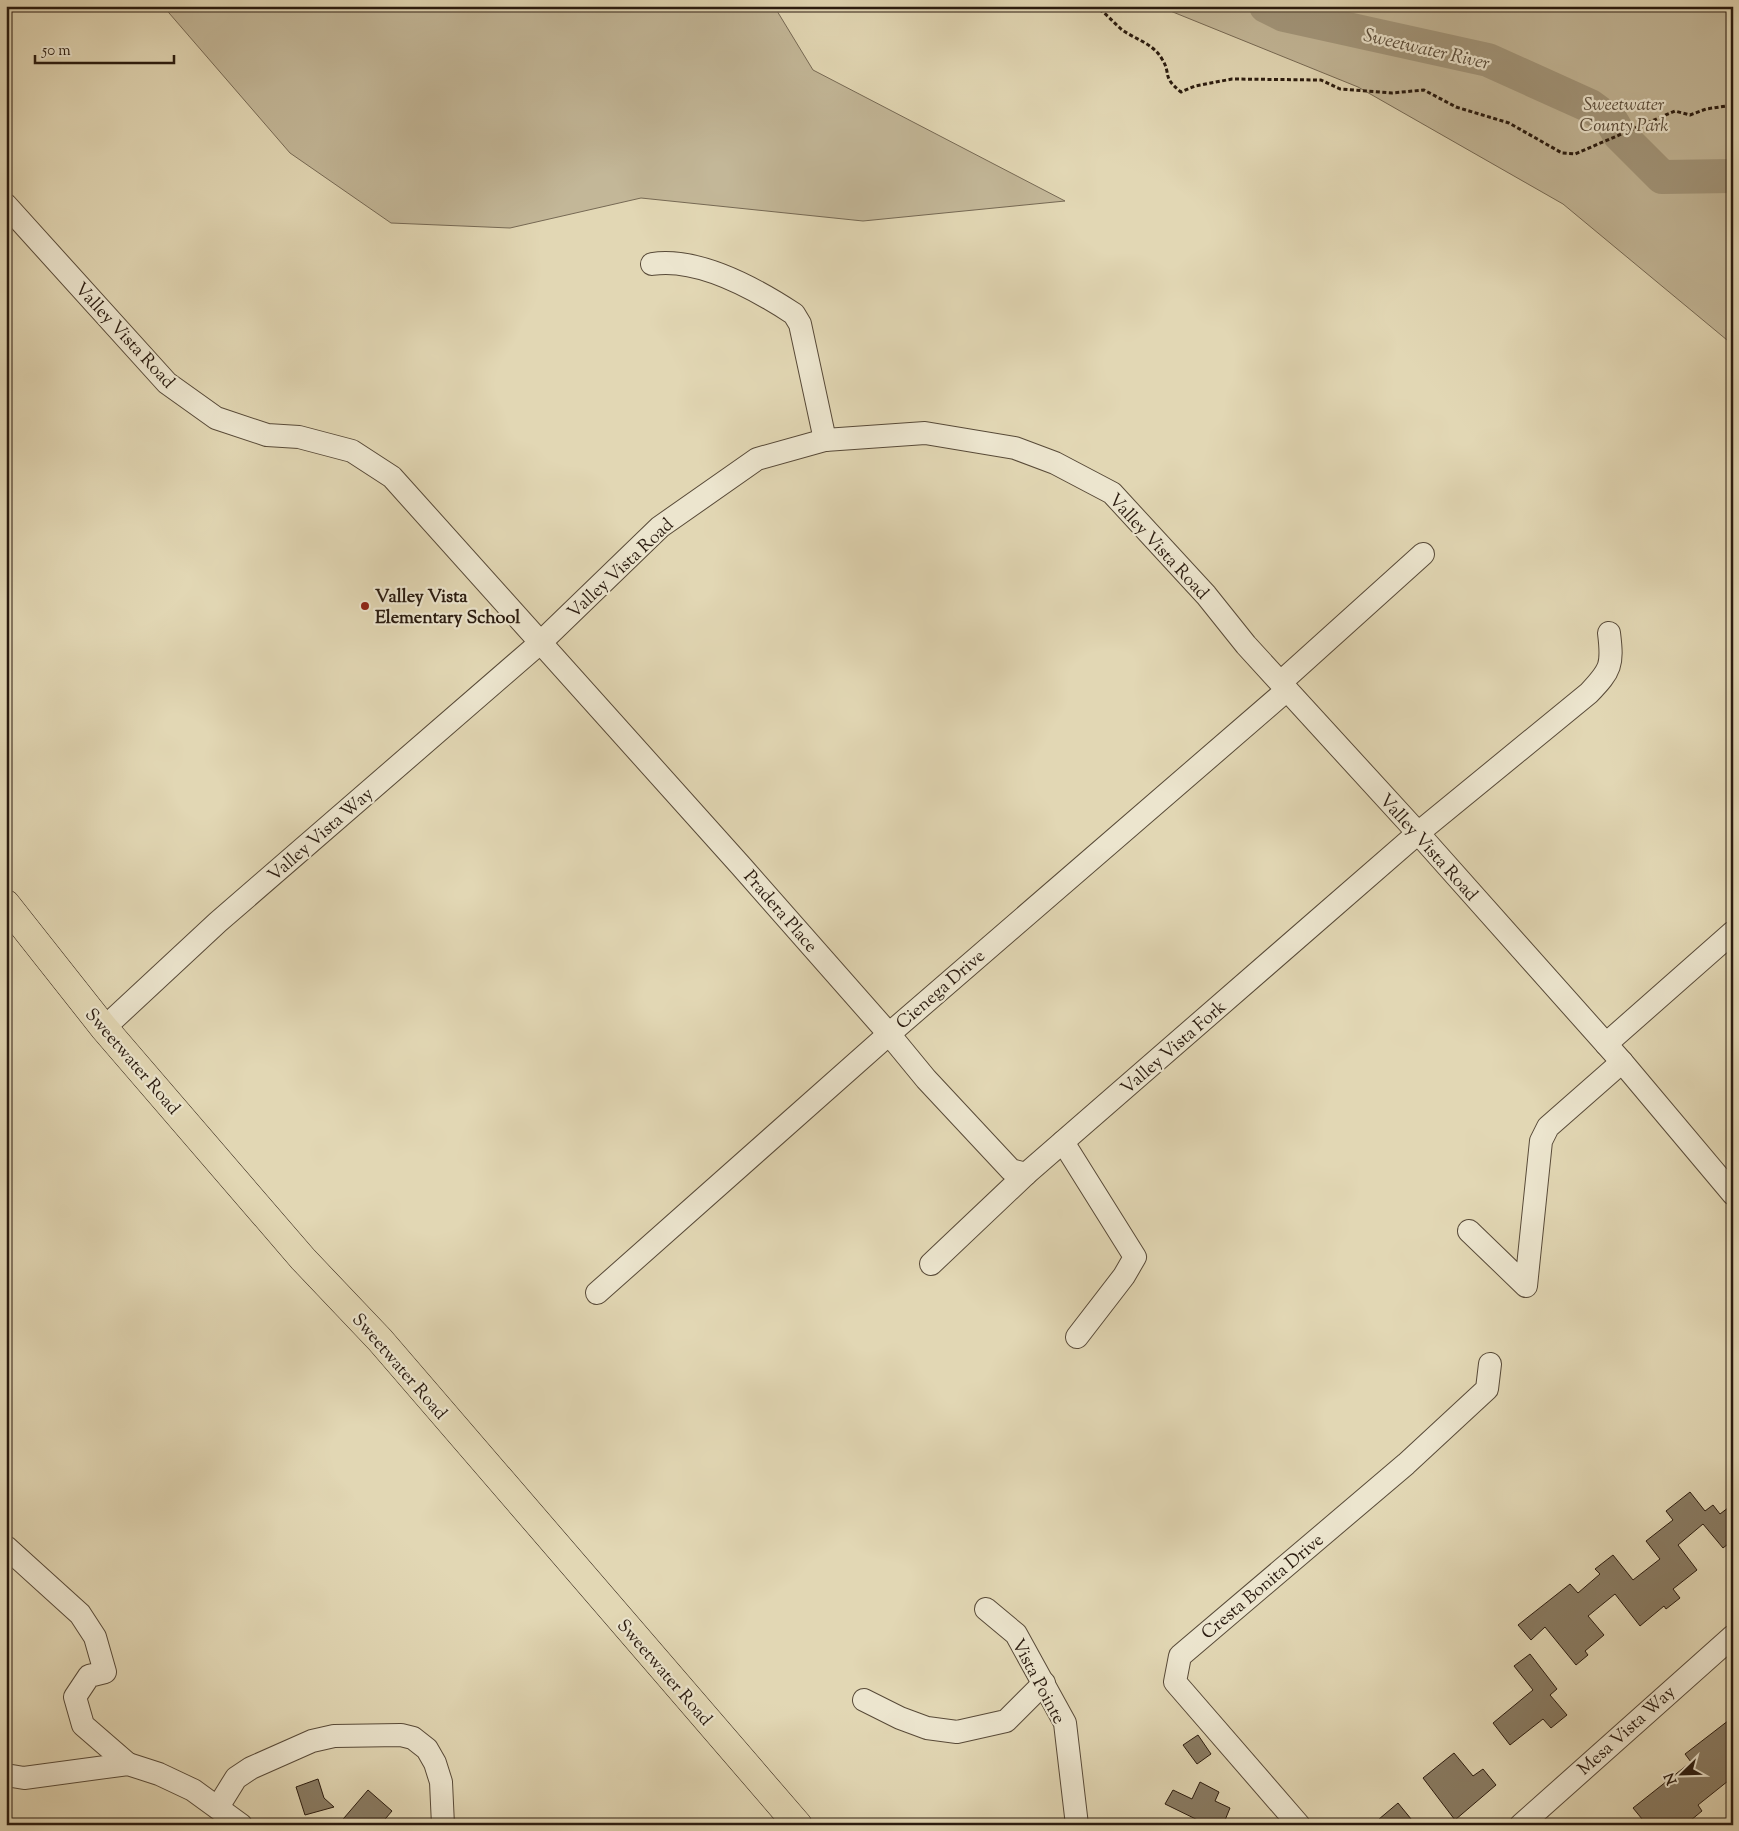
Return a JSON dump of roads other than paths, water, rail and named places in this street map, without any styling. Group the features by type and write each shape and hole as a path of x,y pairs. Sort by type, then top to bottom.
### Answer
{"main road":[{"name":"Sweetwater Road","path":"7,908 104,1028 303,1259 380,1340 798,1825"}],"street":[{"name":"Valley Vista Road","path":"11,218 167,383 216,418 267,435 299,437 352,451 392,477 540,643 660,527 757,459 824,440 924,433 1015,448 1055,463 1112,492 1206,595 1246,645 1418,833 1622,1062 1733,1194"},
{"path":"652,264 665,262 704,267 794,314 800,324 824,440"},
{"name":"Cienega Drive","path":"597,1293 1284,686 1423,554"},
{"name":"Valley Vista Fork","path":"931,1264 1026,1174 1418,833 1589,693 1607,674 1612,660 1609,633"},
{"name":"Valley Vista Way","path":"104,1028 218,922 540,643"},
{"name":"Pradera Place","path":"540,643 648,761 889,1034 926,1079 990,1149 1011,1170 1026,1174"},
{"path":"1606,1044 1733,932"},
{"path":"1469,1230 1526,1286 1541,1141 1548,1127 1622,1062"},
{"path":"1063,1142 1135,1257 1124,1276 1077,1337"},
{"name":"Cresta Bonita Drive","path":"1299,1825 1175,1682 1180,1656 1406,1464 1487,1389 1490,1364"},
{"path":"6,1547 80,1614 95,1637 105,1672 89,1676 75,1697 84,1725 128,1764 159,1774 184,1786 218,1807 241,1825"},
{"name":"Vista Pointe","path":"986,1609 1016,1634 1044,1683 1064,1724 1077,1825"},
{"name":"Mesa Vista Way","path":"1536,1820 1733,1636"},
{"path":"864,1700 900,1718 928,1728 957,1732 1006,1721 1044,1683"},
{"path":"218,1807 236,1778 251,1768 312,1741 334,1736 401,1735 413,1738 427,1749 435,1763 440,1782 443,1825"},
{"path":"6,1775 24,1778 128,1764"}],"waterway":[{"name":"Sweetwater River","path":"1266,6 1284,15 1488,60 1590,106 1612,122 1619,134 1662,177 1733,176"}],"place":[{"name":"Valley Vista Elementary School","path":"365,606"}],"park label":[{"name":"Sweetwater County Park","path":"1624,114"}]}
